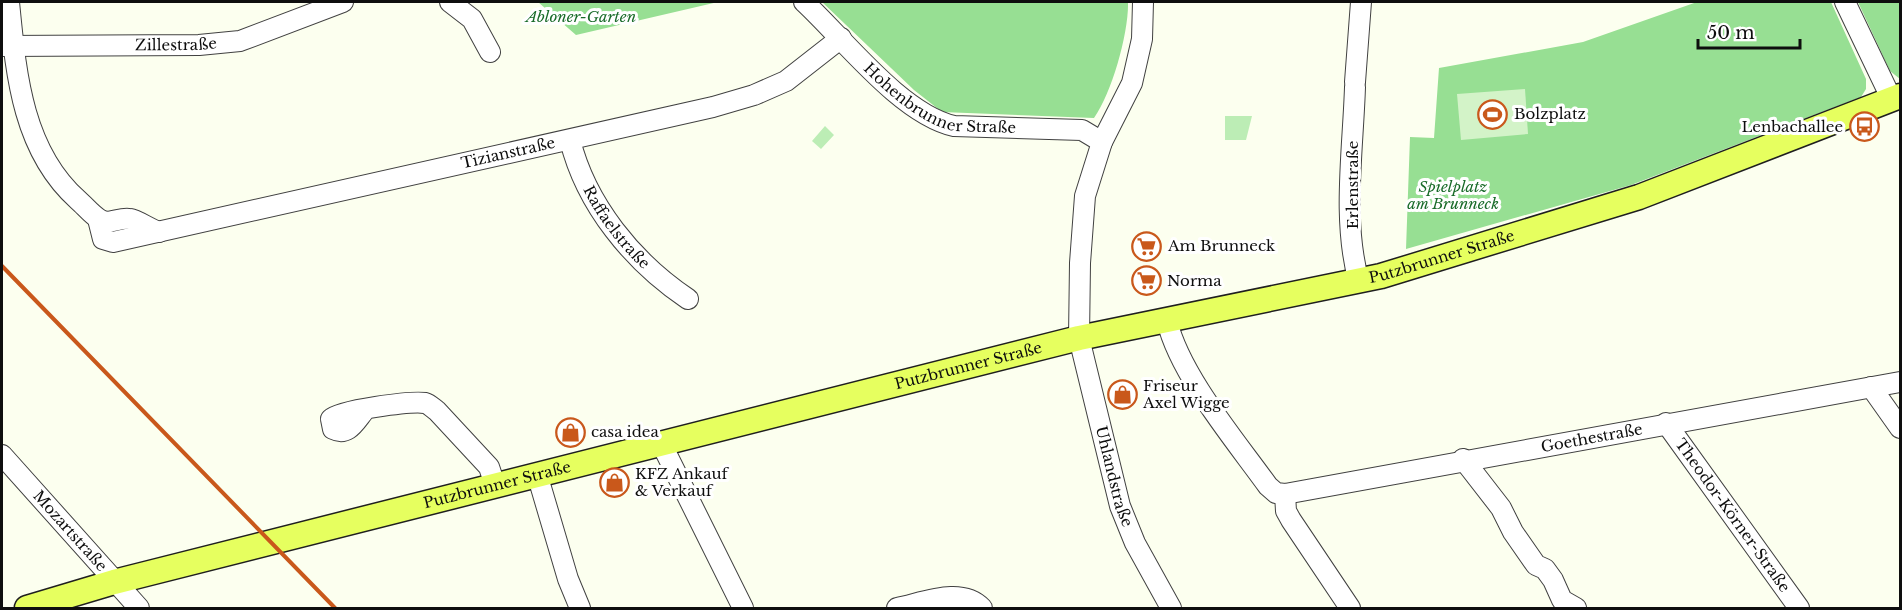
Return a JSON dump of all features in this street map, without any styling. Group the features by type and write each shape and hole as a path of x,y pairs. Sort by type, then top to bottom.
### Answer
{"main road":[{"name":"Putzbrunner Straße","path":"27,609 114,582 1079,338 1359,282 1639,197 1896,98"}],"street":[{"name":"Tizianstraße","path":"9,2 8,46 26,112 50,171 61,186 98,219 103,239 108,242 570,140 753,95 786,81 841,38"},
{"name":"Zillestraße","path":"8,46 199,45 240,41 343,2"},
{"path":"450,2 472,20 490,52"},
{"name":"Hohenbrunner Straße","path":"804,2 859,59 923,114 939,123 954,126 1082,130 1102,142"},
{"name":"Uhlandstraße","path":"1143,2 1142,39 1132,83 1102,142 1085,196 1080,263 1079,338 1120,506 1135,543 1171,609"},
{"name":"Erlenstraße","path":"1359,282 1353,258 1351,206 1355,85 1361,2"},
{"path":"1845,2 1896,98"},
{"name":"Raffaelstraße","path":"570,140 585,186 608,221 661,281 688,299"},
{"path":"1167,321 1183,364 1268,486 1276,493 1285,494 1286,511 1291,520 1350,609"},
{"name":"Goethestraße","path":"1285,494 1463,459 1900,382"},
{"path":"1870,387 1900,428"},
{"path":"365,410 427,404 437,411 489,467 495,485"},
{"name":"Theodor-Körner-Straße","path":"1666,423 1799,609"},
{"path":"661,443 743,609"},
{"name":"Mozartstraße","path":"2,455 139,609"},
{"path":"1463,459 1501,508 1513,532 1536,565 1545,569 1553,580 1562,600 1575,609"},
{"path":"537,474 568,579 580,609"},
{"path":"897,609 952,596 976,604"}],"green space":[{"name":"Abloner-Garten","path":"538,2 718,2 576,35"},
{"path":"822,2 1128,2 1128,15 1113,78 1094,118 942,112 914,90"},
{"name":"Spielplatz am Brunneck","path":"1697,2 1831,2 1866,79 1866,89 1861,97 1631,185 1406,249 1410,137 1434,138 1439,68 1583,42"},
{"path":"1858,2 1900,2 1900,79 1890,71"},
{"name":"Bolzplatz","path":"1525,89 1528,134 1461,140 1457,94"},
{"path":"1225,116 1252,116 1246,140 1225,140"},
{"path":"825,126 834,135 821,149 812,141"}],"railway":[{"path":"2,266 335,608"}],"place":[{"name":"Bolzplatz","path":"1493,114"},
{"name":"Lenbachallee","path":"1864,127"},
{"name":"Am Brunneck","path":"1147,246"},
{"name":"Norma","path":"1146,281"},
{"name":"Friseur Axel Wigge","path":"1122,395"},
{"name":"casa idea","path":"570,432"},
{"name":"KFZ Ankauf & Verkauf","path":"614,483"}]}
